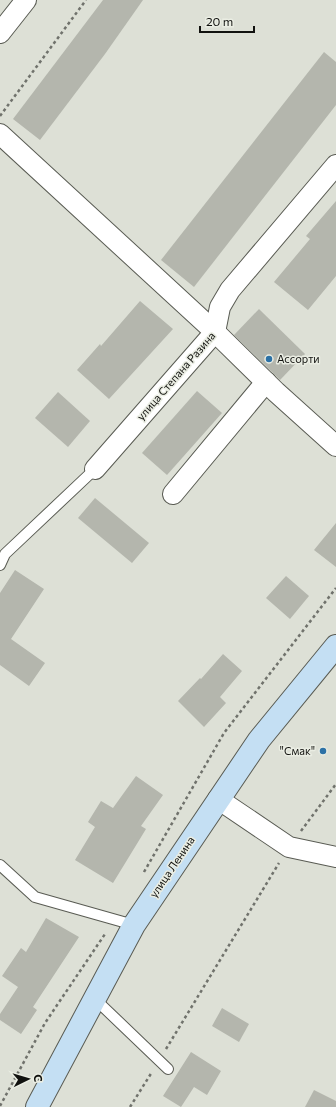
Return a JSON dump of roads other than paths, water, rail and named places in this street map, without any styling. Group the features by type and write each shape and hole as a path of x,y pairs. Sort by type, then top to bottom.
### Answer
{"main road":[{"name":"улица Ленина","path":"37,1107 96,999 124,922 218,799 259,740 336,646"}],"street":[{"path":"0,33 26,0"},
{"path":"0,134 215,332 266,382 336,446"},
{"name":"улица Степана Разина","path":"95,469 215,332 220,307 230,290 336,165"},
{"path":"173,494 266,382"},
{"path":"218,799 289,847 336,857"}],"lane":[{"path":"0,565 6,554 95,469"},
{"path":"0,865 35,897 124,922"},
{"path":"96,999 168,1069"}],"place":[{"name":"Ассорти","path":"269,359"},
{"name":"\"Смак\"","path":"323,751"}]}
